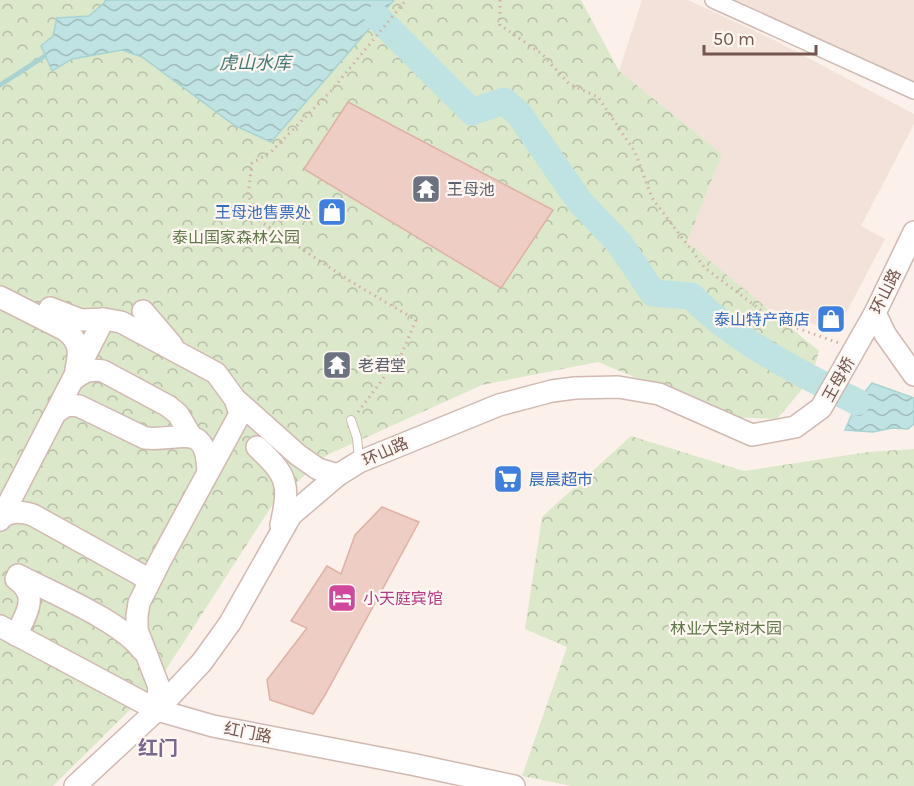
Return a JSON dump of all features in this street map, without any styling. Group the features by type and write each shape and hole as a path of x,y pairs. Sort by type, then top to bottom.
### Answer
{"street":[{"path":"712,0 914,91"},
{"name":"环山路","path":"854,349 875,313 914,232"},
{"path":"0,284 63,315 81,320 104,319 121,322 216,373 235,399 298,455 318,469 338,475"},
{"path":"0,297 74,336 80,352 74,379"},
{"path":"144,311 165,339 181,354"},
{"path":"875,313 885,334 914,375"},
{"path":"1,519 104,319"},
{"name":"王母桥","path":"821,408 854,349"},
{"path":"74,379 85,371 103,371 168,406 178,414 191,436"},
{"name":"环山路","path":"75,786 157,710 202,662 230,623 291,515 338,475 359,462 498,405 552,391 618,387 659,394 752,435 795,427 821,408"},
{"path":"147,658 137,630 136,616 147,587 240,414 235,399"},
{"path":"58,411 67,405 79,406 145,438 191,436 201,441 207,453 208,472"},
{"path":"257,447 282,475 287,489 279,535"},
{"path":"1,519 11,512 33,515 146,578 147,587"},
{"path":"8,630 29,606 27,588 17,577 125,633 135,641 154,670 159,687 157,710"},
{"name":"红门路","path":"8,630 157,710 213,726 514,786"}],"lane":[{"path":"351,420 357,438 359,462"}],"path":[{"path":"351,420 401,355 416,320 350,281 260,221 248,195 252,163 272,152 331,91 406,0"},
{"path":"500,0 500,25 542,54 569,84 598,97 635,152 652,198 705,268 774,320 854,349"}],"shaded area":[{"path":"642,0 688,0 774,40 914,114 914,124 861,226 885,239 836,332 765,307 687,242 722,154 619,71"},
{"path":"728,0 914,0 914,83"}],"green space":[{"name":"泰山国家森林公园","path":"0,0 581,0 619,71 722,154 687,242 819,351 811,379 777,419 731,417 598,362 482,385 327,455 273,504 158,682 53,786 0,786"},
{"name":"林业大学树木园","path":"631,436 744,471 868,452 914,449 914,786 572,786 522,776 567,647 525,629 542,517"}],"water":[{"name":"虎山水库","path":"105,0 394,0 271,142 234,125 142,57 122,50 72,59 52,71 41,46 53,36 57,18 89,16"},
{"path":"872,383 914,398 914,424 908,429 892,428 873,432 845,430 857,402"}],"building":[{"name":"王母池","path":"348,102 553,210 501,288 304,169"},
{"name":"小天庭宾馆","path":"382,507 419,522 325,695 313,714 270,700 267,680 307,628 291,621 327,566 341,574 355,535"}],"waterway":[{"path":"378,18 472,112 504,101 519,114 580,202 620,244 653,293 691,296 709,313 749,342 791,368 857,402"},
{"path":"0,85 45,56"}],"place":[{"name":"王母池","path":"426,189"},
{"name":"王母池售票处","path":"332,212"},
{"name":"泰山特产商店","path":"831,319"},
{"name":"老君堂","path":"337,365"},
{"name":"晨晨超市","path":"508,479"},
{"name":"小天庭宾馆","path":"342,598"}],"district":[{"name":"红门","path":"158,748"}]}
